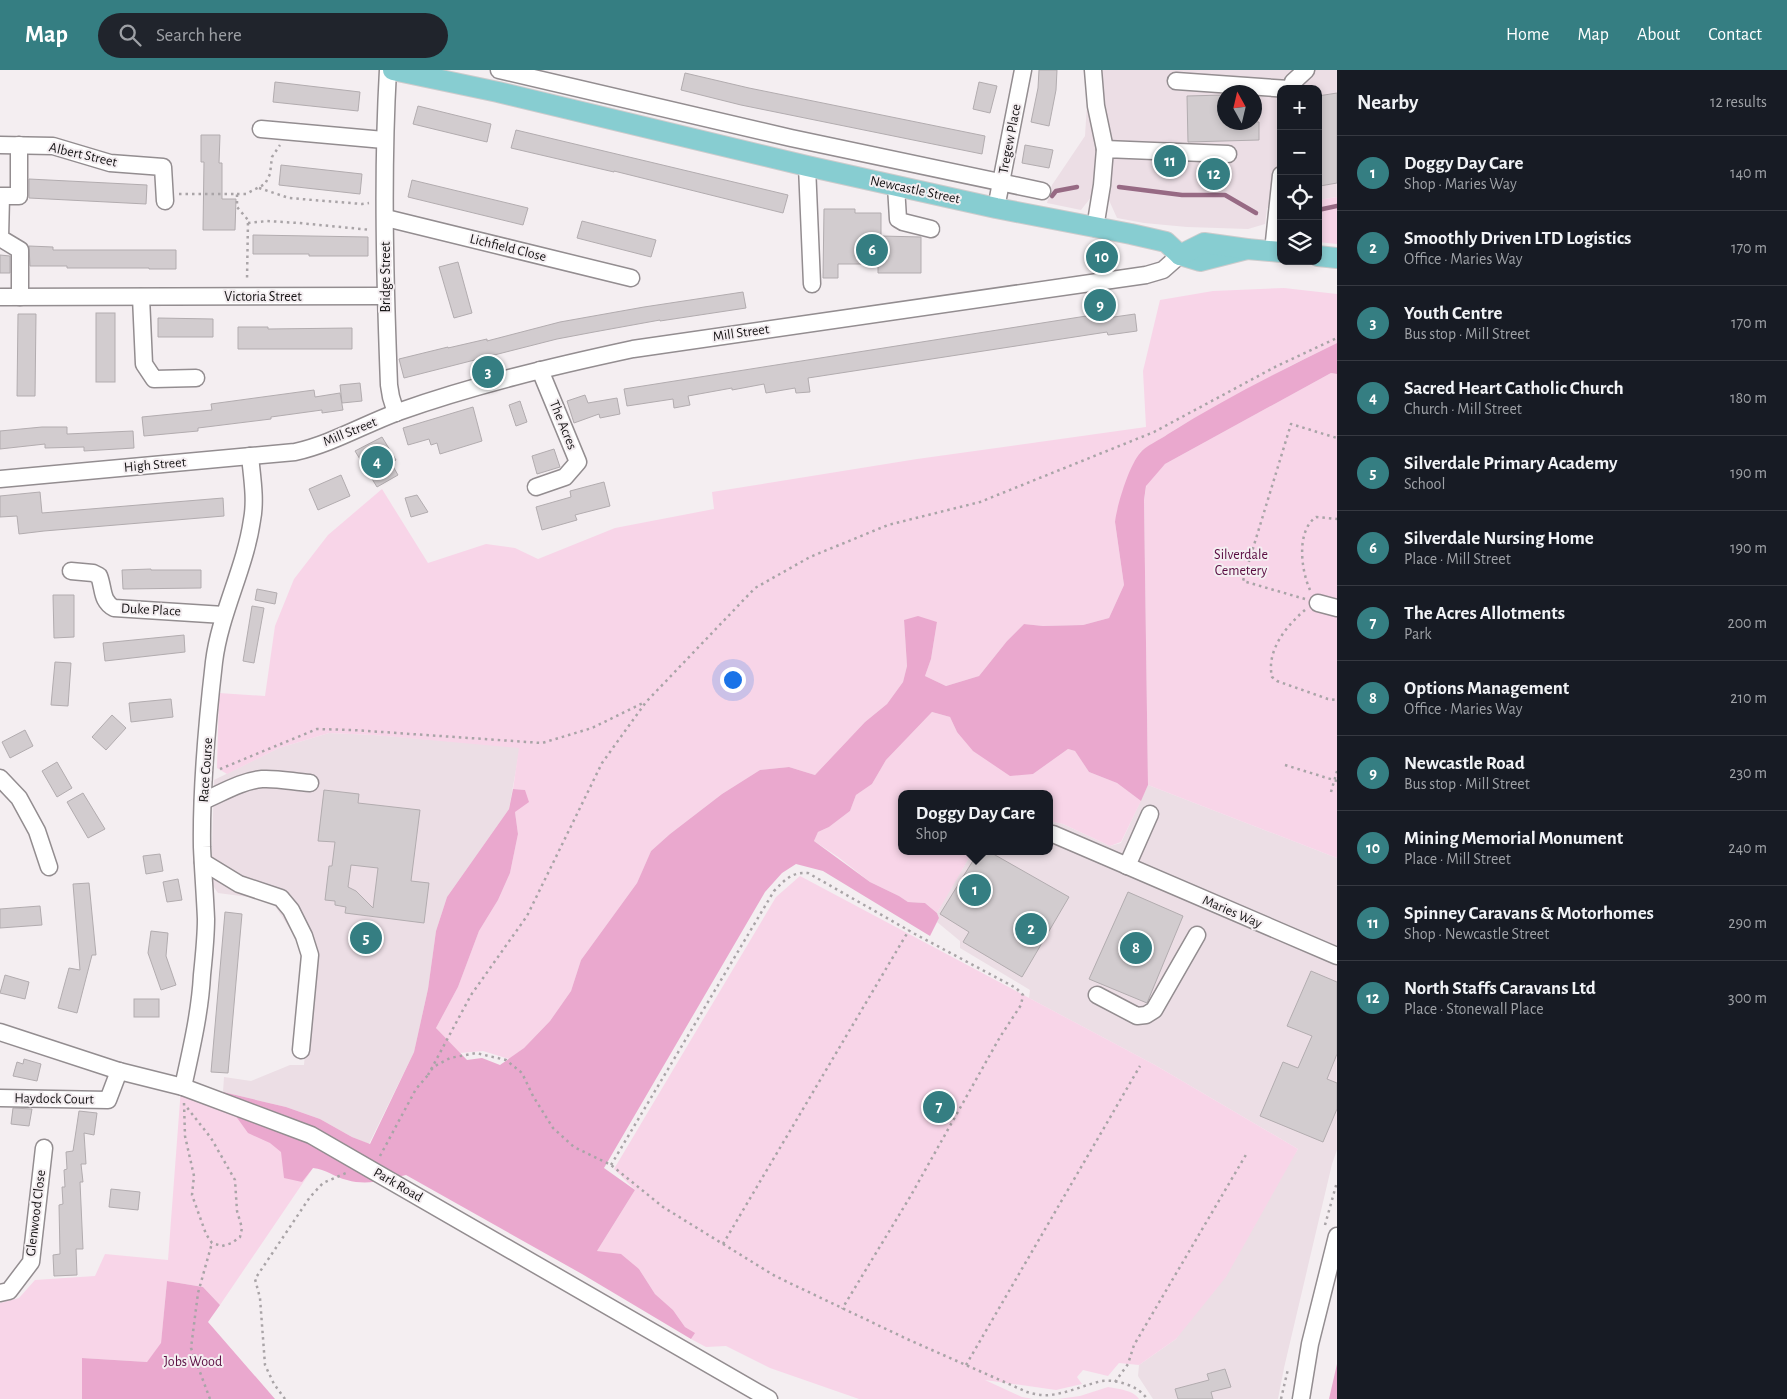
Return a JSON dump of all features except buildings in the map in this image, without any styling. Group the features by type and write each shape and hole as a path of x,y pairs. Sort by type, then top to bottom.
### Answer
{"main road":[{"name":"Newcastle Street","path":"393,70 498,92 896,186 1166,242 1180,255"},
{"path":"1180,255 1200,261 1247,249 1277,252"},
{"path":"1322,256 1337,258"}],"street":[{"name":"Bridge Street","path":"388,70 384,140 386,296 389,385 396,413"},
{"name":"Tregew Place","path":"996,208 1023,70"},
{"path":"1093,70 1096,106 1105,149 1102,186 1095,228"},
{"name":"Newcastle Street","path":"498,92 502,71 652,106 1042,191"},
{"path":"1176,81 1297,79"},
{"path":"646,128 652,106"},
{"path":"261,129 384,140"},
{"name":"Albert Street","path":"0,145 53,146 110,163 163,167 165,198"},
{"path":"19,145 19,196 1,196 0,238 20,250 20,297"},
{"path":"1105,149 1228,154"},
{"path":"807,166 812,284"},
{"path":"896,186 898,219 903,222 931,228"},
{"name":"Lichfield Close","path":"386,216 631,278"},
{"name":"Mill Street","path":"310,449 396,413 540,370 633,349 1146,275 1163,270 1180,255"},
{"name":"Victoria Street","path":"0,297 386,296"},
{"path":"141,297 144,364 154,379 196,378"},
{"name":"The Acres","path":"536,486 565,477 578,462 540,370"},
{"name":"High Street","path":"0,479 295,452 310,449"},
{"name":"Race Course","path":"184,1095 196,1026 206,920 203,862 203,801 214,663 217,639 253,518 250,456"},
{"name":"Duke Place","path":"71,571 94,573 99,576 104,598 107,604 114,608 224,615"},
{"path":"1318,603 1337,608"},
{"path":"0,778 19,798 37,831 49,867"},
{"path":"203,801 235,787 263,779 310,783"},
{"path":"1126,866 1150,814"},
{"name":"Maries Way","path":"1054,834 1337,956"},
{"path":"203,862 239,884 281,898 291,910 304,936 310,955 300,1050"},
{"path":"1097,995 1137,1016 1146,1015 1154,1010 1197,935"},
{"name":"Park Road","path":"0,1032 119,1071 184,1095 311,1135 769,1399"},
{"name":"Haydock Court","path":"0,1098 108,1100 119,1071"},
{"name":"Glenwood Close","path":"0,1293 9,1292 31,1262 44,1148"},
{"path":"1300,1399 1310,1344 1337,1236"}],"path":[{"path":"165,198 246,194 259,188 265,184 270,174 272,157 278,149 284,131"},
{"path":"248,223 266,221 365,230 386,216 362,204 289,198 259,188"},
{"path":"237,194 237,206 248,220 246,297"},
{"path":"428,1075 471,995 528,916 602,763 646,702 756,588 810,557 888,525 980,502 1154,432 1275,367 1337,338"},
{"path":"1318,603 1243,581 1292,424 1337,438"},
{"path":"1318,603 1304,574 1302,555 1306,531 1311,521 1316,517 1337,519"},
{"path":"1318,603 1310,605 1284,631 1278,641 1270,668 1272,677 1277,681 1328,699 1337,700"},
{"path":"204,775 317,729 542,743 592,728 646,702"},
{"path":"1285,766 1336,780"},
{"path":"1331,792 1337,772"},
{"path":"611,1165 774,891 789,876 798,872 808,873 1016,988 1023,995 1021,1005 1000,1037 914,1188 842,1308"},
{"path":"723,1244 909,930"},
{"path":"285,1399 274,1384 265,1365 260,1298 255,1279 310,1196 323,1183 368,1168 416,1089 435,1066 450,1058 476,1053 506,1060 522,1073 533,1096 553,1128 574,1147 611,1165 663,1207 775,1276 966,1366 1027,1392 1048,1396 1073,1391 1104,1381 1130,1384 1147,1399"},
{"path":"966,1366 1140,1066"},
{"path":"184,1095 236,1180 237,1211 242,1228 240,1237 232,1243 222,1246 212,1243 206,1234 192,1195 194,1176 185,1136 184,1095"},
{"path":"1115,1382 1128,1364 1134,1345 1247,1153"},
{"path":"210,1399 191,1348 198,1293 212,1243"}],"shaded area":[{"path":"1085,70 1337,70 1337,197 1322,199 1322,85 1277,85 1277,207 1267,208 1265,224 1248,229 1187,227 1144,223 1117,218 1108,198 1092,196 1081,210 1047,203 1052,185 1085,136 1087,104"},
{"path":"329,733 520,747 509,809 447,897 436,931 428,989 414,1052 369,1144 320,1119 286,1107 223,1092 224,1077 251,1081 290,1065 304,1065 311,985 300,944 271,900 218,893 211,883 214,780 279,748"},
{"path":"1148,785 1337,858 1337,1150 1332,1164 1278,1399 1153,1399 1138,1376 1139,1365 1176,1339 1298,1149 1155,1065 1029,998 1030,990 960,948 960,941 937,922 939,918 937,913 971,855 1053,855 1053,822 1063,824 1110,846 1121,843"}],"green space":[{"path":"1337,197 1337,244 1322,242 1322,199"},
{"path":"1284,288 1337,294 1337,343 1290,366 1179,427 1140,452 1115,522 1124,585 1109,618 1083,625 1043,626 1024,624 1007,641 979,676 946,686 925,676 931,659 937,622 904,620 907,666 903,682 887,704 865,722 815,775 789,767 760,770 722,794 651,851 637,883 581,960 571,991 550,1021 524,1048 509,1059 483,1051 460,1053 436,1028 458,987 479,931 498,900 510,873 518,834 515,812 525,790 513,789 519,748 374,735 329,733 279,748 227,774 217,768 219,693 265,696 275,626 294,579 328,535 382,489 428,563 486,544 515,548 538,559 615,528 714,509 712,492 917,459 1146,427 1143,371 1160,300 1213,291"},
{"path":"1337,343 1337,374 1331,373 1165,464 1146,486 1144,500 1148,785 1141,801 1117,783 1089,772 1075,751 1068,749 1033,774 1010,776 973,751 957,732 950,717 932,712 886,760 872,784 856,795 850,811 829,827 818,832 814,841 870,882 908,902 925,903 937,913 939,918 930,936 823,871 796,864 782,873 765,892 604,1168 635,1190 597,1251 621,1254 639,1269 655,1294 673,1310 685,1327 695,1333 691,1339 582,1274 406,1175 376,1182 354,1182 313,1168 302,1182 284,1178 281,1152 270,1143 248,1133 230,1108 223,1092 286,1107 320,1119 352,1137 370,1144 414,1052 428,989 436,931 447,897 509,809 513,789 525,790 529,802 515,812 518,834 510,873 498,900 479,931 458,987 436,1028 467,1060 482,1058 500,1065 524,1048 550,1021 571,991 581,960 637,883 651,851 722,794 760,770 789,767 815,775 865,722 887,704 903,682 907,666 904,620 918,616 937,622 931,659 925,676 946,686 979,676 1007,641 1024,624 1043,626 1083,625 1109,618 1124,585 1115,522 1116,515 1128,476 1142,450 1209,409"},
{"name":"Silverdale Cemetery","path":"1331,373 1337,374 1337,858 1148,785 1144,500 1147,482 1165,464"},
{"path":"932,712 950,717 957,732 1033,774 1068,749 1075,751 1089,772 1117,783 1141,801 1121,842 1110,846 1063,824 1053,822 1053,790 898,790 898,855 971,855 937,913 925,903 908,902 870,882 814,841 818,832 829,827 850,811 856,795 872,784 886,760"},
{"path":"800,876 1155,1065 1298,1149 1226,1277 1176,1339 1139,1365 1119,1363 1108,1376 1083,1370 1077,1377 1082,1384 1056,1390 985,1380 1022,1397 1033,1399 859,1399 770,1368 726,1346 706,1347 691,1339 694,1333 685,1327 673,1310 655,1294 639,1269 597,1251 635,1190 614,1169 776,897"},
{"path":"181,1088 309,1143 313,1168 220,1305 203,1287 167,1281 161,1344 147,1362 82,1358 82,1399 0,1399 0,1303 19,1298 35,1280 95,1276 105,1254 168,1260"},
{"name":"Jobs Wood","path":"167,1281 203,1287 220,1305 208,1322 275,1399 82,1399 82,1358 147,1362 161,1343"},
{"path":"1337,1364 1337,1399 1329,1399"},
{"path":"1108,1387 1129,1392 1139,1399 1058,1399 1080,1396"}],"waterway":[{"path":"1052,196 1056,191 1077,187"},
{"path":"1119,187 1182,195 1225,195 1256,213"},
{"path":"1322,209 1337,206"}],"place":[{"name":"Spinney Caravans & Motorhomes","path":"1170,161"},
{"name":"North Staffs Caravans Ltd","path":"1214,174"},
{"name":"Silverdale Nursing Home","path":"872,250"},
{"name":"Mining Memorial Monument","path":"1102,257"},
{"name":"Newcastle Road","path":"1100,305"},
{"name":"Youth Centre","path":"488,372"},
{"name":"Sacred Heart Catholic Church","path":"377,462"},
{"name":"Doggy Day Care","path":"975,890"},
{"name":"Smoothly Driven LTD Logistics","path":"1031,929"},
{"name":"Silverdale Primary Academy","path":"366,938"},
{"name":"Options Management","path":"1136,948"},
{"name":"The Acres Allotments","path":"939,1107"}]}
